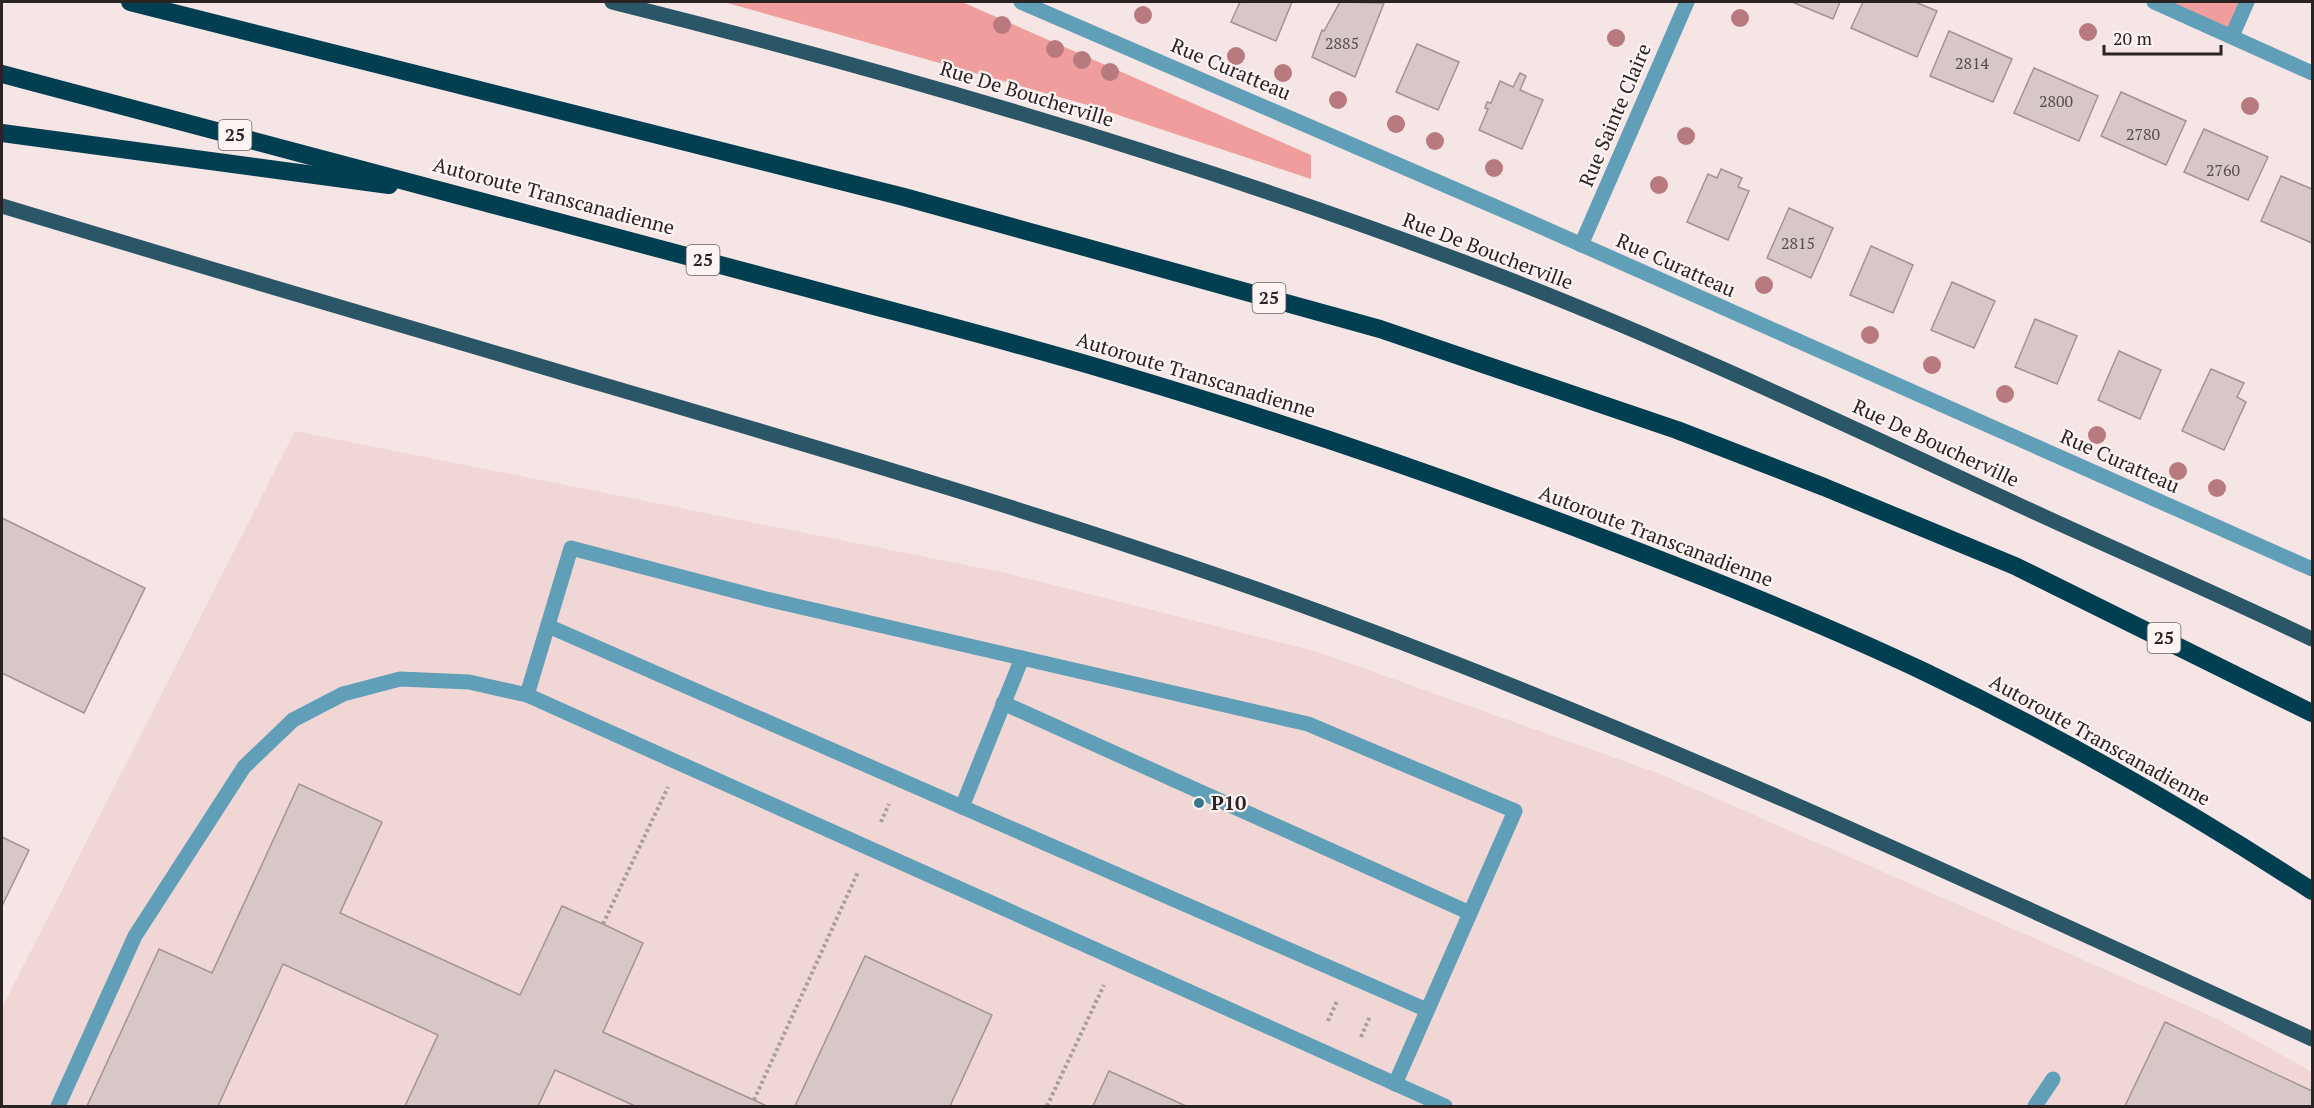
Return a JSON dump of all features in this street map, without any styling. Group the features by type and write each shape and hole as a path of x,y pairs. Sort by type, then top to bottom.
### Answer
{"highway":[{"name":"25","path":"130,2 904,196 1380,329 1677,430 1834,491 2015,566 2313,713"},
{"name":"Autoroute Transcanadienne","path":"2,74 468,196 1115,372 1320,437 1554,520 1787,611 1931,675 2042,731 2159,796 2313,891"},
{"path":"2,133 468,196"}],"main road":[{"name":"Rue De Boucherville","path":"612,2 825,56 983,101 1223,177 1439,253 1568,304 1799,403 2313,639"},
{"path":"2,206 902,472 1151,552 1287,600 1512,685 1752,784 2071,927 2313,1039"}],"street":[{"name":"Rue Curatteau","path":"1021,2 1581,245 2313,569"},
{"name":"Rue Sainte Claire","path":"1581,245 1687,2"},
{"path":"2154,2 2313,73"},
{"path":"2232,36 2247,2"},
{"path":"527,695 571,548 762,598 1308,724 1515,811 1395,1084"},
{"path":"548,626 1427,1010"},
{"path":"962,807 1022,658"},
{"path":"58,1107 135,936 244,767 293,720 343,694 400,679 469,682 527,695 1445,1107"},
{"path":"1003,703 1470,913"},
{"path":"2034,1107 2052,1079"}],"path":[{"path":"603,924 680,763"},
{"path":"878,830 889,804 897,808"},
{"path":"754,1100 859,870"},
{"path":"1047,1107 1107,978"},
{"path":"1328,1021 1338,998 1346,1002"},
{"path":"1359,1041 1371,1013 1363,1010"}],"shaded area":[{"path":"724,2 962,2 1311,155 1311,179 1091,106"},
{"path":"2154,2 2247,2 2232,36"},
{"path":"295,431 1006,573 1318,652 1663,775 2218,1019 2312,1072 2312,1106 2,1106 2,1008"}],"building":[{"path":"1240,2 1292,2 1276,41 1231,22"},
{"path":"1340,2 1384,3 1355,77 1312,57 1322,30 1324,31"},
{"path":"1792,2 1840,2 1833,19"},
{"path":"1863,2 1915,2 1937,11 1917,57 1851,28"},
{"path":"1949,31 2012,59 1993,102 1930,76"},
{"path":"1417,44 1459,62 1438,110 1396,92"},
{"path":"2034,68 2098,96 2079,141 2014,113"},
{"path":"1520,73 1526,76 1520,90 1543,100 1522,149 1479,130 1488,109 1485,108 1487,102 1491,103 1500,81 1513,87"},
{"path":"2121,92 2186,121 2166,165 2101,136"},
{"path":"2204,129 2268,157 2248,200 2184,172"},
{"path":"1721,169 1742,178 1738,187 1749,191 1728,240 1687,222 1708,174 1717,178"},
{"path":"2281,176 2312,189 2312,243 2261,221"},
{"path":"1789,208 1833,228 1811,278 1767,258"},
{"path":"1871,246 1913,265 1893,313 1850,295"},
{"path":"1952,282 1995,301 1974,348 1931,330"},
{"path":"2035,319 2077,336 2057,384 2015,367"},
{"path":"2119,351 2161,370 2140,419 2098,400"},
{"path":"2211,369 2244,383 2237,397 2246,402 2224,450 2182,431"},
{"path":"2,518 145,588 84,713 2,673"},
{"path":"299,784 382,822 340,913 520,995 562,906 603,924 643,943 603,1032 767,1106 635,1106 555,1070 538,1106 405,1106 438,1035 283,964 218,1106 87,1106 159,949 212,973"},
{"path":"2,837 29,850 2,906"},
{"path":"865,956 992,1015 950,1106 795,1106"},
{"path":"2165,1022 2312,1091 2312,1106 2125,1106"},
{"path":"1109,1071 1186,1106 1093,1106"}],"place":[{"name":"P10","path":"1199,803"}]}
